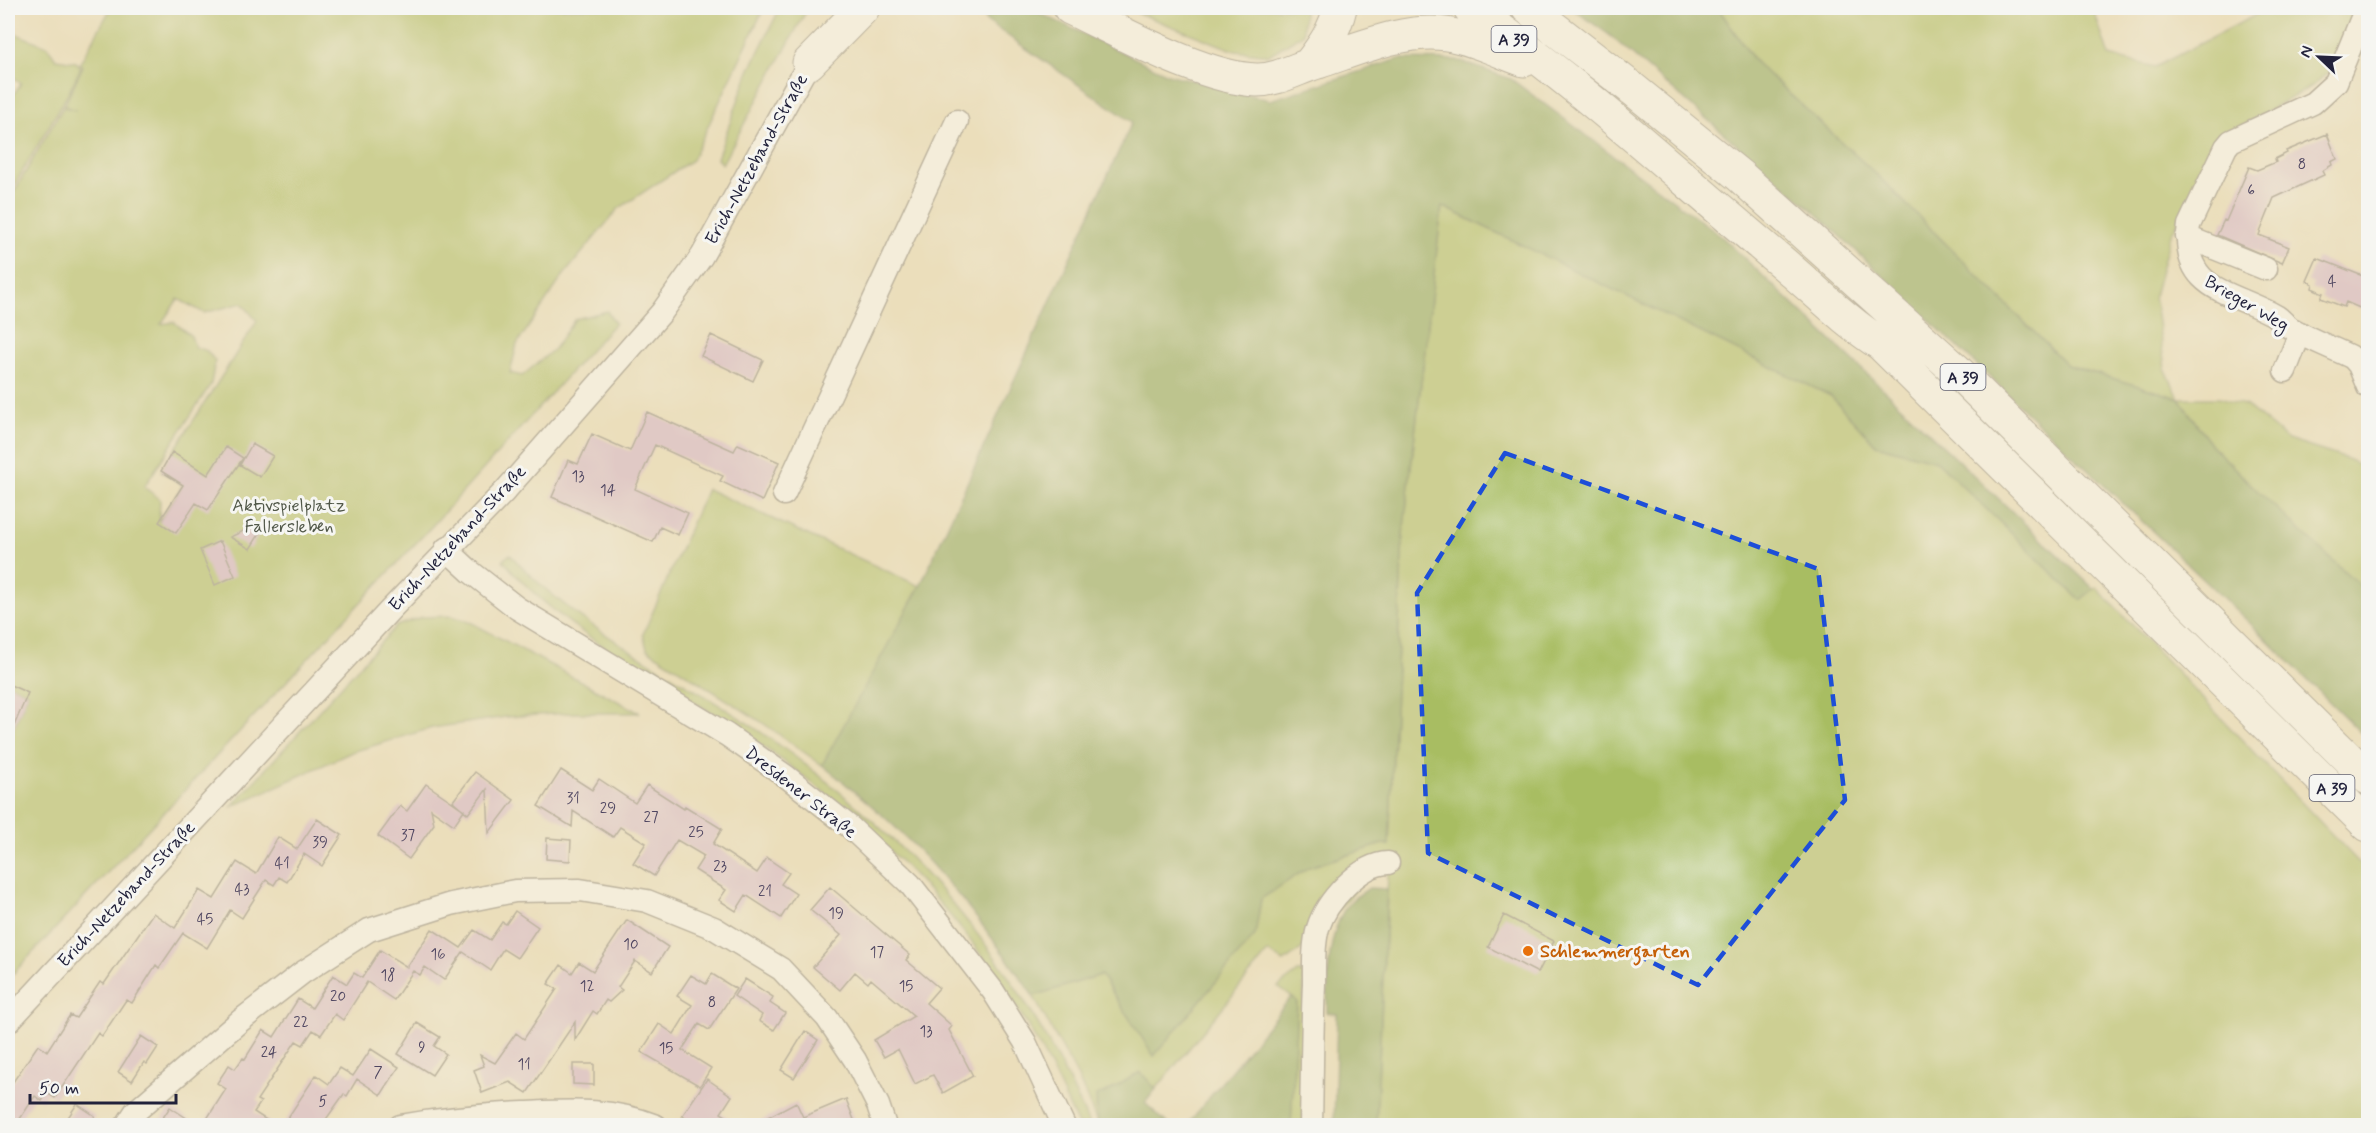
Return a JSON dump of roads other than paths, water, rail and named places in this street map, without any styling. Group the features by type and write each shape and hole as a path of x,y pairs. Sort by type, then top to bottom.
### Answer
{"highway":[{"path":"809,63 863,8"},
{"path":"1070,8 1151,46 1219,74 1257,80 1289,75 1309,65 1412,34 1446,34 1471,40 1557,72"},
{"path":"1309,65 1325,44 1337,21 1340,8"},
{"name":"A 39","path":"1470,8 1557,72 1786,266 1834,311 1881,344 2368,825"},
{"name":"A 39","path":"1528,8 1740,176 1955,369 2368,778"}],"street":[{"name":"Erich-Netzeband-Straße","path":"8,1022 446,549 504,492 662,312 702,256 809,63 843,8"},
{"path":"2266,269 2187,237 2189,225 2231,141 2313,103 2336,82 2366,8"},
{"path":"784,494 957,121"},
{"name":"Brieger Weg","path":"2187,237 2191,261 2207,283 2277,316 2291,329 2353,358 2359,365 2368,387"},
{"path":"2285,371 2300,333"},
{"name":"Dresdener Straße","path":"446,549 517,608 727,735 788,777 850,827 910,884 993,991 1026,1042 1064,1125"},
{"path":"1311,1125 1313,992 1318,929 1326,909 1341,890 1369,868 1388,863"},
{"path":"126,1125 136,1111 240,1021 302,974 369,930 451,904 515,891 580,890 647,901 705,924 781,969 828,1018 855,1060 878,1105 885,1125"},
{"path":"400,1125 440,1119 588,1110 621,1115 656,1125"}],"place":[{"name":"Schlemmergarten","path":"1528,951"}],"park label":[{"name":"Aktivspielplatz Fallersleben","path":"289,515"}]}
